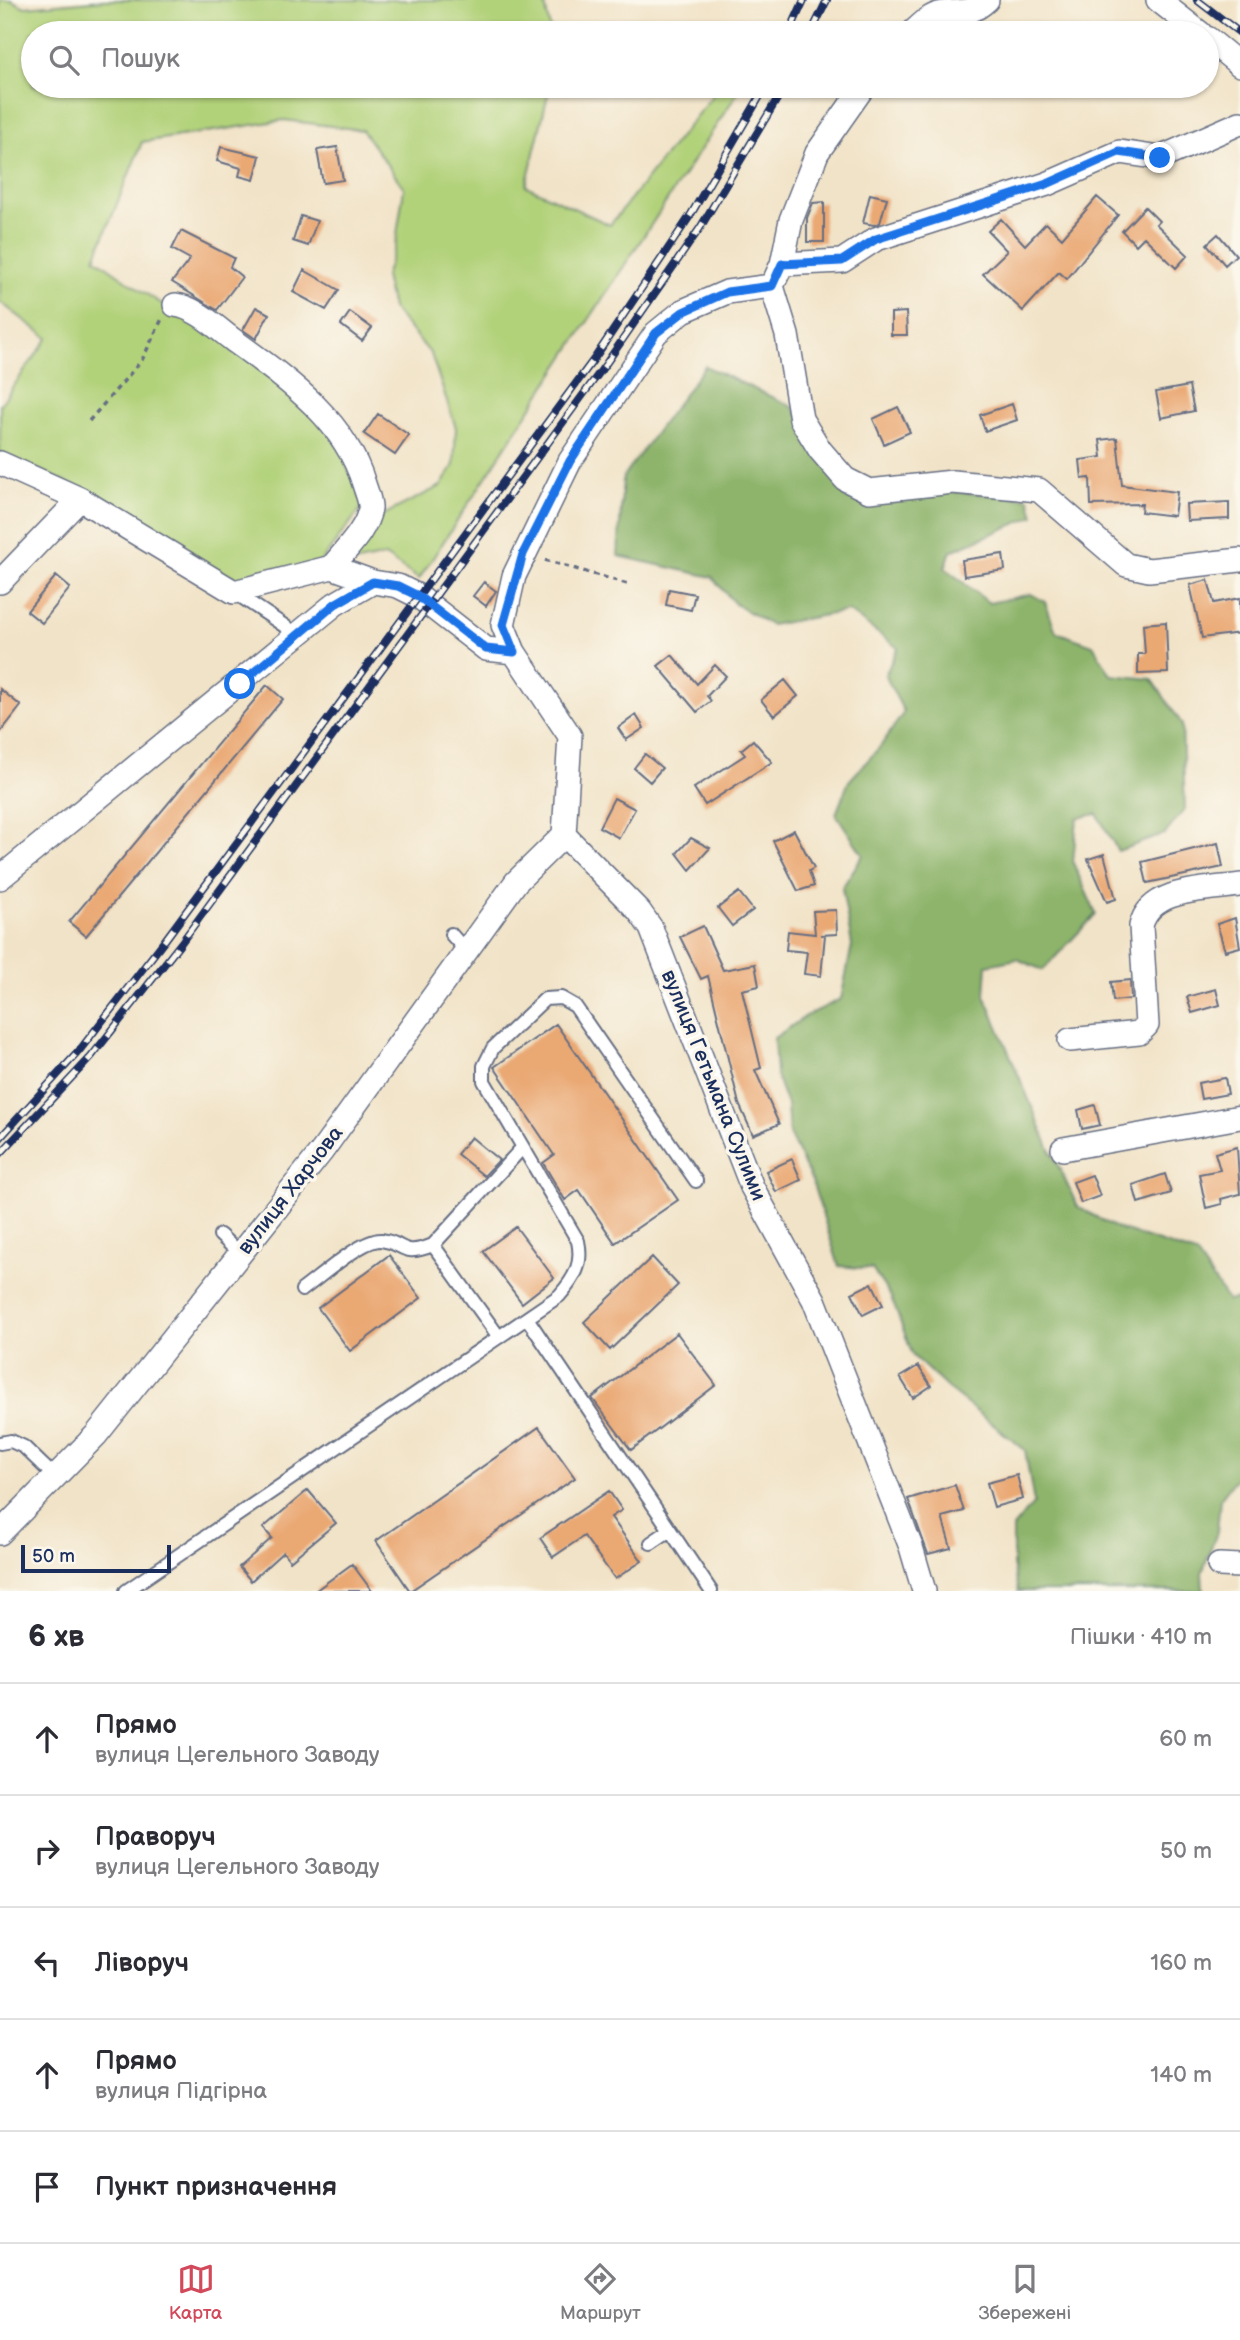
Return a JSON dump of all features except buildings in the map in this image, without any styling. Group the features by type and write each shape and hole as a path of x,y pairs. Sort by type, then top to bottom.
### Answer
{"street":[{"path":"928,21 938,14 958,15 981,6 987,0"},
{"path":"1158,0 1185,21"},
{"path":"1219,48 1240,65"},
{"path":"856,98 817,153 791,220 782,264 772,286 787,335 802,419 820,450 845,479 869,491 953,482 1039,490 1126,565 1149,570 1240,560"},
{"path":"782,264 842,261 876,239 1047,184 1119,152 1160,158 1240,123"},
{"path":"564,835 570,736 514,652 503,625 523,554 570,461 656,333 683,312 727,292 772,286"},
{"path":"175,305 209,322 293,384 335,426 359,468 371,507 363,527 332,567"},
{"path":"0,463 80,499 234,592 332,567 373,582 398,586 418,596 486,649 514,652"},
{"path":"0,582 80,499"},
{"path":"0,878 335,604 373,582"},
{"name":"вулиця Харчова","path":"0,1533 96,1435 322,1151 458,942 564,835"},
{"name":"вулиця Гетьмана Сулими","path":"564,835 639,911 651,928 752,1186 814,1300 924,1591"},
{"path":"1070,1040 1139,1033 1147,1025 1142,926 1144,912 1162,898 1240,885"},
{"path":"1063,1149 1240,1117"}],"lane":[{"path":"234,592 298,635"},
{"path":"126,1591 559,1296 572,1280 581,1255 578,1241 484,1081 484,1066 493,1048 545,999 561,998 575,1006 696,1181"},
{"path":"302,1290 369,1241 383,1240 402,1250 416,1252 433,1245 522,1147"},
{"path":"220,1235 240,1254"},
{"path":"433,1245 499,1337"},
{"path":"527,1318 711,1591"},
{"path":"0,1443 11,1441 24,1447 55,1477"},
{"path":"651,1543 670,1530"}],"path":[{"path":"89,421 142,360 166,312 175,305"},
{"path":"523,554 631,585"}],"green space":[{"path":"0,0 11,0 25,7 104,0 544,0 548,21 21,21 21,98 547,98 526,186 610,225 711,98 734,98 419,579 385,556 345,565 381,516 441,486 454,465 456,428 431,354 392,308 385,276 395,248 404,188 362,130 284,120 142,142 95,258 254,362 297,396 330,433 349,468 363,506 319,564 233,581 82,490 0,452 0,405 48,338 0,302"},
{"path":"705,366 793,407 841,483 1029,498 1034,516 951,551 945,568 989,603 1031,594 1045,602 1056,632 1093,645 1111,675 1152,679 1182,724 1185,809 1165,834 1118,851 1097,814 1077,818 1073,863 1096,914 1043,970 1017,959 987,965 985,996 1049,1147 1078,1207 1116,1228 1196,1254 1228,1301 1240,1299 1240,1473 1220,1499 1217,1532 1202,1573 1203,1591 1018,1591 1013,1565 1013,1528 1034,1503 1025,1450 953,1393 913,1356 891,1297 872,1269 839,1266 812,1181 789,1134 787,1105 776,1075 774,1038 806,1016 841,999 852,945 842,888 863,855 836,814 849,781 880,747 904,712 885,675 898,648 848,611 771,625 735,604 712,577 618,556 623,477"}],"railway":[{"path":"794,21 804,0"},
{"path":"817,21 827,0"},
{"path":"1197,0 1240,33"},
{"path":"0,1138 79,1051 165,940 594,359 690,216 759,98"},
{"path":"0,1154 91,1057 181,943 605,365 700,228 778,98"}],"route":[{"path":"240,684 335,604 373,582 398,586 418,596 486,649 514,652 503,625 514,576 523,554 570,461 656,333 683,312 727,292 772,286 782,264 842,261 855,256 876,239 1047,184 1119,152 1160,158"}]}
